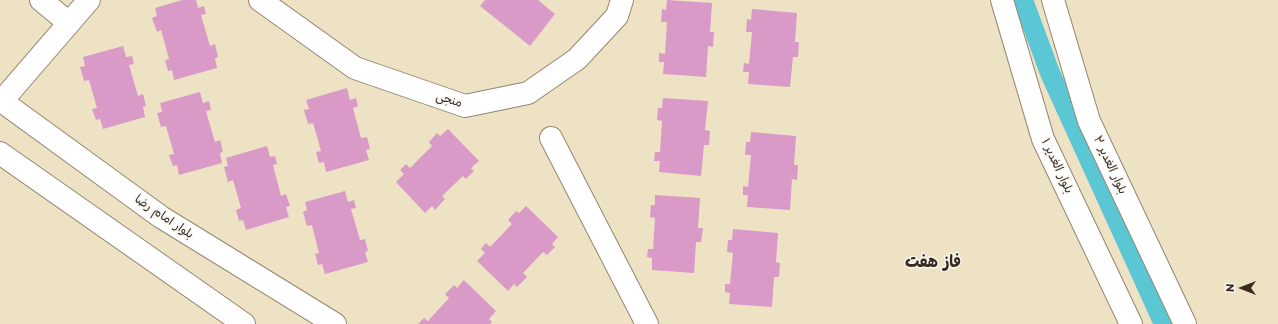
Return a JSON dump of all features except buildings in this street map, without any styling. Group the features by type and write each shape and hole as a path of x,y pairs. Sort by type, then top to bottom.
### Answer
{"street":[{"path":"41,0 69,23"},
{"path":"1,101 88,0"},
{"name":"منجی","path":"260,0 355,68 465,106 528,92 577,59 617,16 622,0"},
{"name":"بلوار الغدیر ۱","path":"1002,0 1043,138 1131,324"},
{"name":"بلوار الغدیر ۲","path":"1053,0 1089,121 1185,324"},
{"name":"بلوار امام رضا","path":"1,101 162,218 335,324"},
{"path":"551,138 648,324"},
{"path":"0,153 244,324"}],"waterway":[{"path":"1023,0 1050,73 1164,324"}],"district":[{"name":"فاز هفت","path":"933,263"}]}
